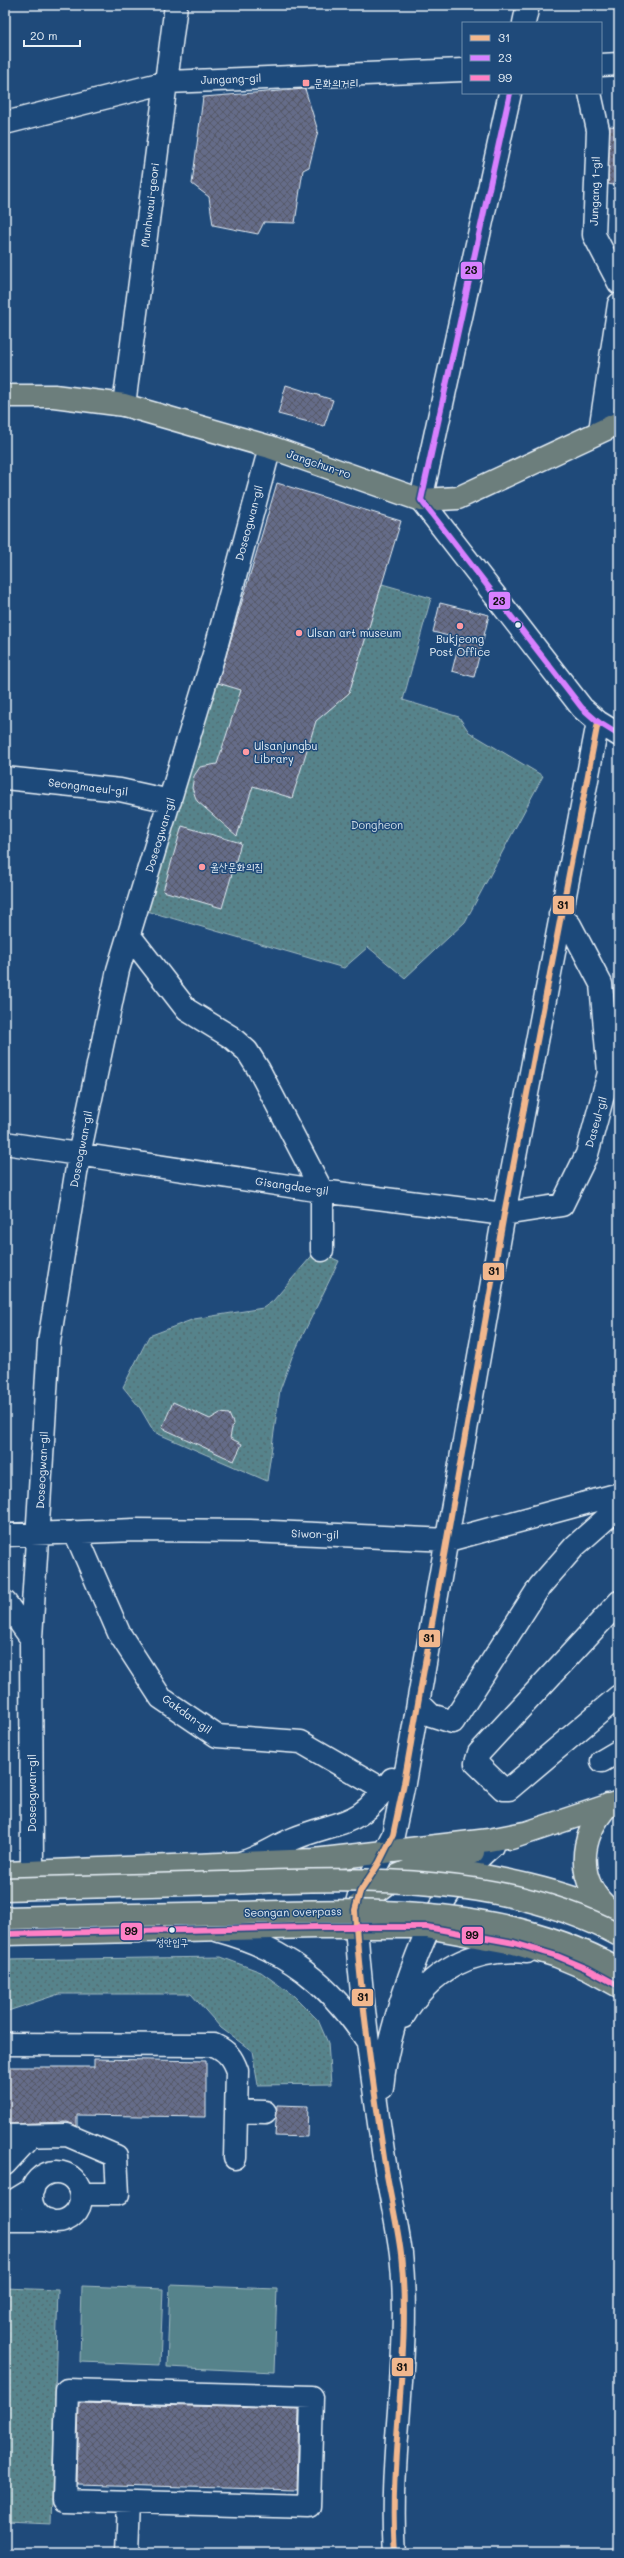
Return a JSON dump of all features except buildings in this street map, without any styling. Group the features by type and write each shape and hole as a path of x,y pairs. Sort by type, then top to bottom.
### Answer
{"main road":[{"name":"Jangchun-ro","path":"5,396 54,396 124,405 270,447 420,500 458,498 610,427"},
{"path":"417,1857 492,1846 525,1833 613,1804"},
{"path":"613,1804 591,1828 586,1841 585,1862 592,1890 601,1903 618,1922"},
{"path":"356,1918 385,1884 417,1857 525,1833"},
{"path":"5,1873 314,1860 386,1850 417,1857 464,1872 524,1885 579,1901 618,1922"},
{"path":"5,1889 302,1880 425,1884 472,1889 526,1900 572,1914 618,1922"},
{"name":"Seongan overpass","path":"5,1918 303,1911 422,1913 468,1918 518,1928 562,1941 619,1969"},
{"path":"5,1934 316,1927 356,1918 427,1927 514,1943 557,1956 588,1969 619,1986"}],"street":[{"name":"Munhwaui-geori","path":"124,405 176,5"},
{"path":"524,22 528,5"},
{"path":"602,65 619,64"},
{"name":"Jungang-gil","path":"5,123 167,82 462,70"},
{"path":"510,94 420,500 582,708 598,722 619,735"},
{"name":"Jungang 1-gil","path":"590,94 598,130 594,236 619,283"},
{"path":"610,427 619,304"},
{"name":"Doseogwan-gil","path":"32,1872 31,1638 49,1342 79,1155 118,970 215,651 270,447"},
{"path":"356,1918 360,1892 386,1850 404,1783 410,1740 449,1540 504,1214 598,722"},
{"name":"Seongmaeul-gil","path":"5,778 120,790 170,801"},
{"name":"Daseul-gil","path":"504,1214 562,1205 587,1154 609,1073 601,984 570,925 560,915"},
{"path":"129,935 187,1010 231,1037 247,1051 260,1070 322,1191 322,1250"},
{"name":"Gisangdae-gil","path":"5,1143 322,1191 504,1214"},
{"name":"Siwon-gil","path":"5,1535 75,1532 250,1531 449,1540 619,1494"},
{"path":"418,1702 431,1715 453,1722 540,1586 574,1546 619,1507"},
{"name":"Gakdan-gil","path":"75,1532 119,1633 162,1698 218,1736 301,1742 384,1790"},
{"path":"5,1602 31,1638"},
{"path":"619,1602 480,1753 476,1763 503,1789 509,1789 619,1696"},
{"path":"240,1863 255,1858 294,1839 347,1822 361,1814 384,1790 398,1769 410,1740"},
{"path":"386,1850 404,1846 417,1857"},
{"path":"378,2049 397,2014 427,1927 442,1901 464,1872 492,1846"},
{"path":"314,1860 335,1868 347,1879 354,1891 356,1918 378,2049 379,2125 401,2254 404,2328 394,2491 395,2553"},
{"path":"212,1929 259,1944 295,1964 318,1982 345,2009 378,2049"},
{"path":"378,2049 420,1993 449,1968 481,1954 502,1950 557,1956"},
{"path":"5,2044 214,2044 224,2049 232,2058 237,2071 235,2158"},
{"path":"236,2111 264,2112"},
{"path":"5,2136 67,2135 116,2156 118,2194 81,2194"},
{"path":"5,2164 31,2136"},
{"path":"5,2206 33,2189 40,2178 55,2172 71,2177 76,2182 81,2194 80,2204 71,2217 64,2220 5,2220"},
{"path":"33,2189 32,2202 35,2210 48,2220"},
{"path":"67,2390 312,2397 310,2507 129,2502 64,2500 67,2390"},
{"path":"127,2553 129,2502"}],"green space":[{"name":"Dongheon","path":"382,584 431,598 403,700 459,717 469,732 543,776 465,922 405,978 368,947 344,968 147,911 216,682 323,715 349,693"},
{"path":"316,1251 339,1261 292,1357 280,1390 267,1481 154,1432 140,1408 123,1387 149,1336 194,1319 263,1308 273,1301"},
{"path":"221,1957 261,1972 294,1996 318,2020 328,2043 331,2084 258,2085 252,2051 221,2028 191,1994 59,1994 5,2012 5,1960"},
{"path":"170,2285 277,2289 274,2372 167,2367"},
{"path":"82,2286 163,2289 160,2365 80,2362"},
{"path":"5,2288 58,2290 51,2524 5,2522"}],"transit line":[{"name":"23","path":"510,94 421,500 582,708 598,722 619,735"},
{"name":"31","path":"395,2553 395,2478 404,2329 404,2291 401,2254 384,2158 367,2034 355,1910 360,1892 379,1863 393,1835 404,1783 504,1214 598,722"},
{"name":"99","path":"5,1934 317,1927 427,1927 514,1943 557,1956 588,1969 619,1986"}],"place":[{"name":"문화의거리","path":"306,83"},
{"name":"Bukjeong Post Office","path":"460,626"},
{"name":"Ulsan art museum","path":"299,633"},
{"name":"Ulsanjungbu Library","path":"246,752"},
{"name":"울산문화의집","path":"202,867"},
{"name":"성안입구","path":"172,1930"}]}
